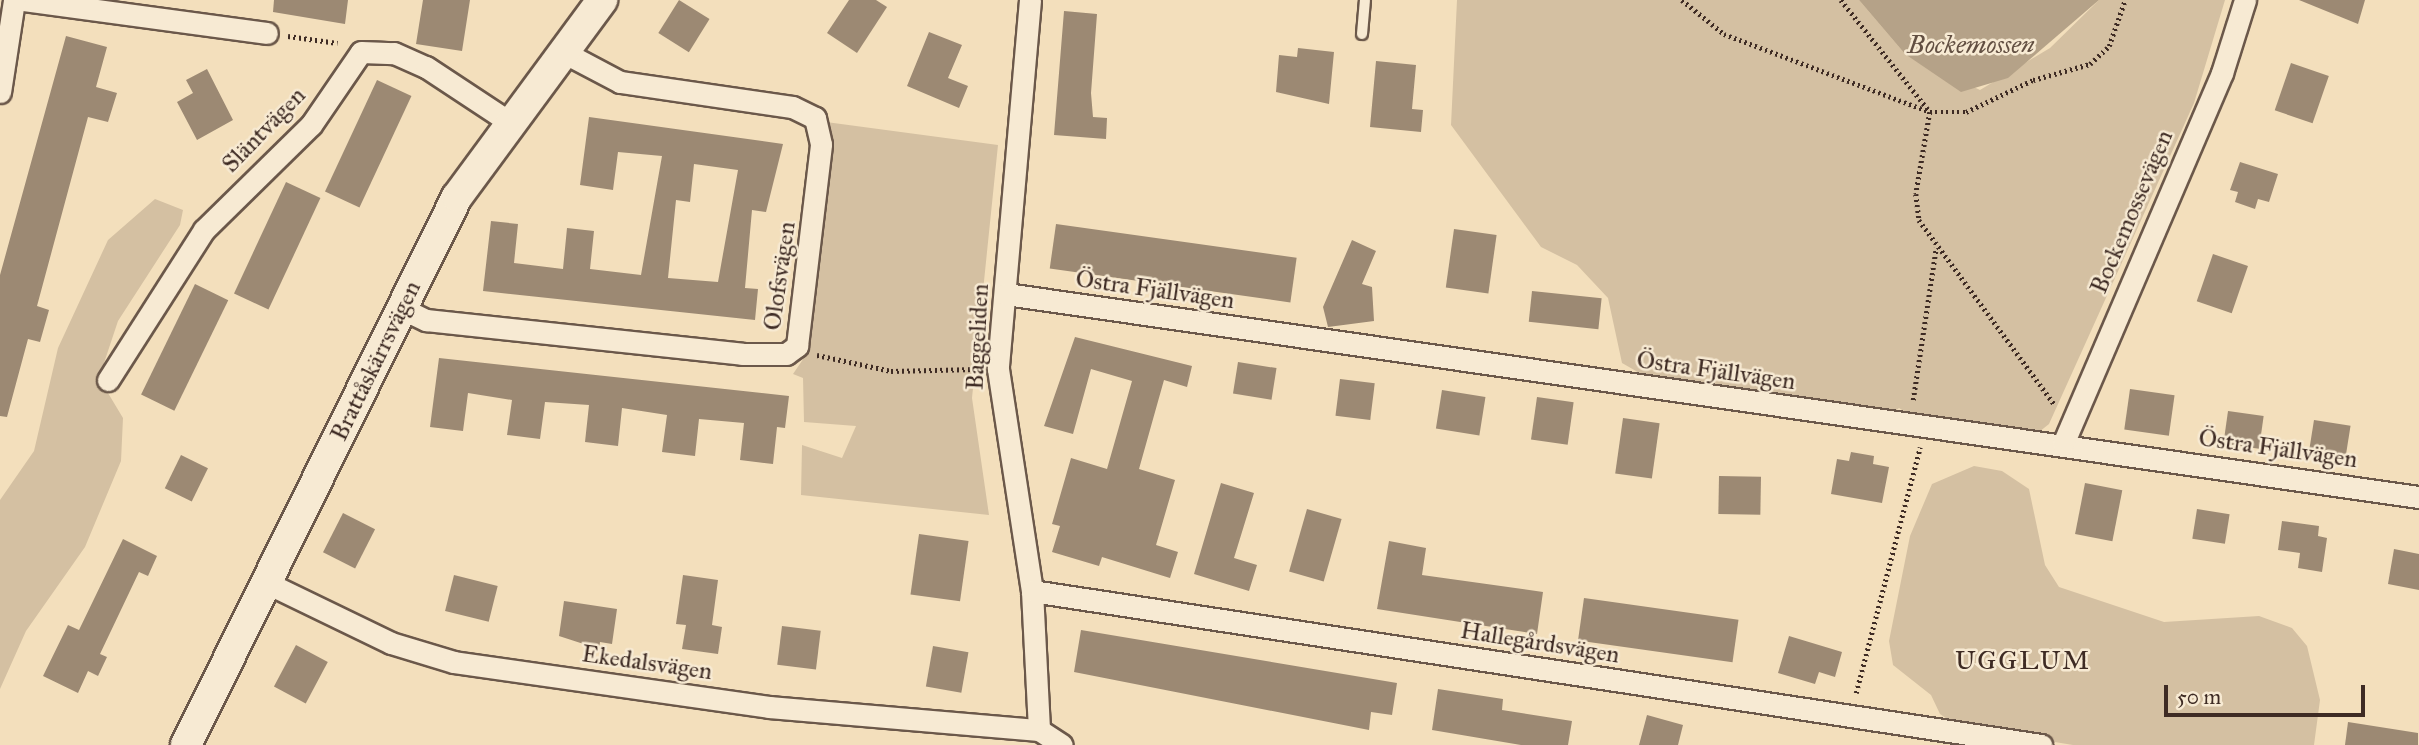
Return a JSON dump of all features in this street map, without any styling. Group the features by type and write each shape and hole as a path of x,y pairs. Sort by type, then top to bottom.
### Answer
{"street":[{"path":"0,92 14,0"},
{"path":"23,0 267,33"},
{"name":"Brattåskärrsvägen","path":"186,745 457,197 508,121 602,0"},
{"name":"Baggeliden","path":"1030,0 998,369 1032,591 1039,730"},
{"name":"Bockemossevägen","path":"2067,435 2222,73 2245,0"},
{"path":"373,48 426,66 508,121"},
{"name":"Släntvägen","path":"108,380 204,230 321,113 353,58 373,48"},
{"name":"Olofsvägen","path":"401,308 426,320 742,354 786,354 797,346 821,144 815,118 792,107 620,82 563,52"},
{"name":"Östra Fjällvägen","path":"1006,294 1917,426 2067,435 2419,496"},
{"name":"Ekedalsvägen","path":"265,582 391,643 454,662 769,707 1039,730"},
{"name":"Hallegårdsvägen","path":"1032,591 2041,745"},
{"path":"1039,730 1062,745"}],"lane":[{"path":"1362,34 1365,0"}],"path":[{"path":"1682,0 1724,34 1930,112 1966,112 2033,80 2090,64 2109,46 2125,0"},
{"path":"1841,0 1930,112 1916,194 1919,220 2067,435"},
{"path":"267,33 373,48"},
{"path":"1856,695 1917,426 1936,248"},
{"path":"797,346 865,368 998,369"}],"shaded area":[{"path":"1457,0 1859,0 1905,54 1980,90 2050,48 2099,0 2225,0 2194,103 2049,424 2039,432 1918,420 1899,408 1890,415 1657,383 1622,363 1608,298 1577,265 1541,247 1451,125"},
{"path":"826,122 998,145 972,398 989,515 801,495 802,445 842,458 856,426 804,422 803,378 793,374 810,349"},
{"path":"155,199 183,210 180,225 118,321 104,363 105,388 123,418 121,461 85,547 26,631 0,689 0,500 34,451 58,348 108,240"},
{"path":"1974,466 2002,471 2029,489 2045,565 2059,587 2164,622 2259,616 2292,628 2307,646 2320,700 2314,745 2073,745 1957,726 1940,714 1931,695 1893,665 1889,641 1910,536 1932,484"}],"water":[{"name":"Bockemossen","path":"1859,0 2099,0 2008,78 1961,92 1905,54"}],"building":[{"path":"274,0 348,0 345,24 273,12"},
{"path":"423,0 470,0 462,51 416,44"},
{"path":"679,0 710,19 689,52 658,33"},
{"path":"849,0 876,0 887,7 857,53 827,33"},
{"path":"2299,0 2365,0 2358,24"},
{"path":"1064,11 1097,14 1091,93 1093,117 1107,118 1106,139 1054,135"},
{"path":"929,32 962,45 948,78 968,86 959,108 907,86"},
{"path":"66,36 107,47 96,87 117,93 108,122 88,117 37,306 49,310 40,342 28,339 7,417 0,416 0,275"},
{"path":"1298,48 1334,52 1329,104 1276,92 1279,55 1297,57"},
{"path":"1376,61 1416,65 1412,109 1423,110 1421,132 1370,127"},
{"path":"2291,63 2329,76 2313,123 2275,110"},
{"path":"207,69 233,120 197,140 177,102 193,93 186,80"},
{"path":"377,80 411,96 359,208 325,191"},
{"path":"589,117 783,144 766,212 752,210 745,288 758,289 755,320 483,291 491,221 518,224 514,263 563,269 567,228 594,231 590,269 641,275 662,156 618,152 613,190 580,185","holes":["694,164 738,170 718,282 668,278 676,200 690,202"]},
{"path":"2240,162 2278,174 2269,202 2258,199 2255,209 2235,202 2238,192 2230,190"},
{"path":"286,182 320,198 268,310 234,293"},
{"path":"1056,224 1297,258 1290,302 1050,269"},
{"path":"1454,229 1497,235 1488,293 1446,287"},
{"path":"1352,240 1376,251 1362,284 1372,287 1374,321 1328,327 1323,307"},
{"path":"2213,254 2248,266 2232,313 2197,301"},
{"path":"195,284 228,300 174,411 141,395"},
{"path":"1532,291 1602,298 1598,329 1529,322"},
{"path":"1075,337 1192,366 1187,387 1164,380 1139,469 1175,480 1156,545 1178,552 1170,578 1102,557 1099,566 1052,552 1060,526 1052,524 1071,458 1107,469 1132,381 1091,369 1073,434 1044,426"},
{"path":"439,358 789,396 785,428 777,427 773,464 740,460 744,423 699,419 695,456 662,452 667,415 622,408 618,446 585,442 589,405 545,402 540,439 507,435 512,400 468,393 463,431 430,427"},
{"path":"1238,362 1277,368 1272,400 1233,394"},
{"path":"1340,379 1375,383 1370,420 1335,416"},
{"path":"2130,389 2175,395 2169,436 2124,430"},
{"path":"1442,390 1485,397 1479,435 1436,429"},
{"path":"1537,397 1574,402 1568,445 1531,440"},
{"path":"2228,411 2264,416 2259,449 2223,444"},
{"path":"1623,418 1660,423 1652,479 1615,473"},
{"path":"2314,420 2351,426 2345,461 2308,456"},
{"path":"1851,452 1874,456 1873,464 1889,467 1882,503 1831,494 1837,459 1849,461"},
{"path":"181,455 208,468 192,501 165,488"},
{"path":"1719,476 1761,477 1760,515 1718,514"},
{"path":"1221,483 1254,493 1234,558 1257,565 1249,591 1194,574"},
{"path":"2085,483 2122,490 2112,541 2075,534"},
{"path":"1307,509 1342,519 1324,581 1289,571"},
{"path":"2197,509 2230,514 2225,544 2192,539"},
{"path":"343,513 375,529 355,569 323,552"},
{"path":"2282,521 2319,526 2318,536 2327,538 2322,572 2298,568 2300,553 2278,550"},
{"path":"919,534 969,541 960,601 911,594"},
{"path":"123,539 157,556 148,576 139,572 100,654 107,657 98,676 88,671 78,693 43,676 68,625 79,630"},
{"path":"1389,541 1426,548 1422,575 1543,592 1537,634 1377,609"},
{"path":"2394,549 2419,554 2419,590 2388,584"},
{"path":"454,575 498,586 489,622 445,611"},
{"path":"683,575 718,580 712,625 722,627 718,654 682,649 686,625 676,624"},
{"path":"1584,598 1738,620 1732,662 1578,641"},
{"path":"564,601 617,609 612,644 600,642 599,649 559,636"},
{"path":"782,626 821,631 816,669 777,665"},
{"path":"1081,630 1397,683 1392,715 1371,712 1369,730 1074,672"},
{"path":"1789,636 1842,652 1835,677 1819,672 1815,684 1778,673"},
{"path":"296,645 328,662 306,703 274,686"},
{"path":"933,646 968,652 961,693 926,686"},
{"path":"1438,689 1503,699 1502,710 1572,721 1568,745 1521,745 1432,730"},
{"path":"1647,715 1683,725 1678,745 1639,745"},
{"path":"2348,722 2418,733 2418,745 2345,745"}],"district":[{"name":"UGGLUM","path":"2023,661"}]}
